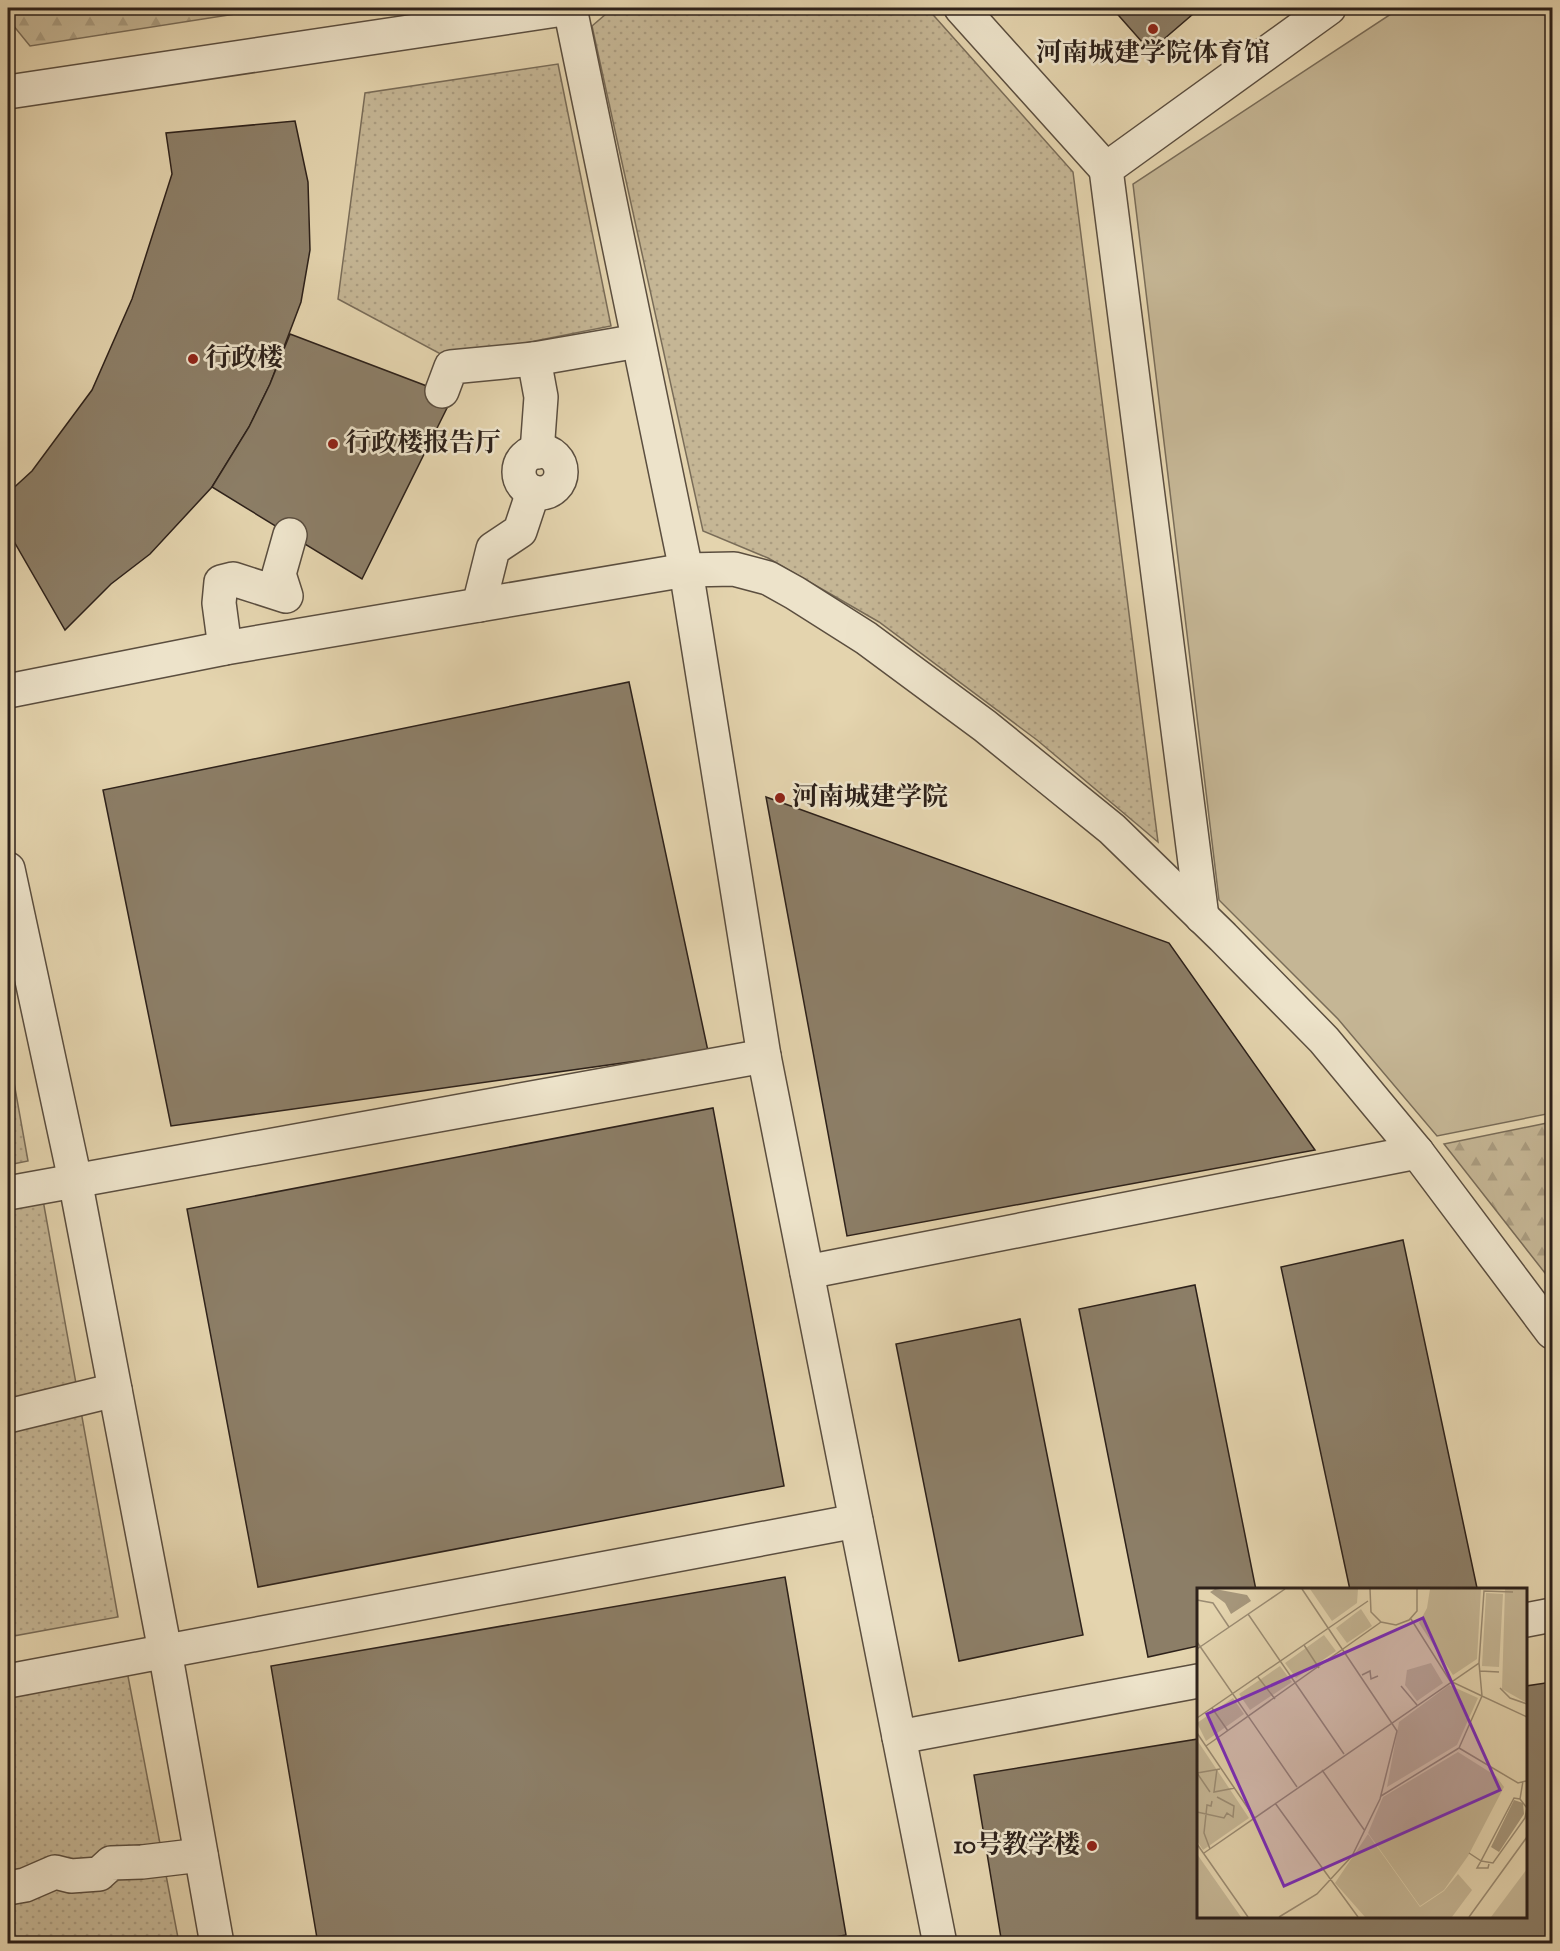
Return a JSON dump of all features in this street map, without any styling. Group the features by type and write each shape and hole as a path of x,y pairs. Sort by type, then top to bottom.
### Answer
{"street":[{"path":"8,92 570,8 686,570 764,1056 939,1943"},
{"path":"961,8 1106,169 1202,917"},
{"path":"1106,169 1329,8"},
{"path":"442,391 451,366 534,359 638,340"},
{"path":"479,605 494,549 520,531 533,492 547,492 558,484 561,477 560,464 556,458 543,452 537,452 541,397 534,359"},
{"path":"290,535 279,574 286,596 293,636"},
{"path":"8,692 225,648 686,570 734,569 768,578 866,638 985,726 1102,822 1202,917 1324,1040 1417,1152 1552,1332"},
{"path":"225,648 219,603 221,582 233,579 286,596"},
{"path":"8,869 16,954 75,1180 165,1651 217,1944"},
{"path":"8,1192 764,1056"},
{"path":"807,1272 1417,1152"},
{"path":"8,1416 115,1390"},
{"path":"8,1681 856,1521"},
{"path":"1527,1620 1552,1615"},
{"path":"899,1737 1197,1681"},
{"path":"8,1888 25,1886 55,1872 71,1876 99,1874 111,1863 201,1855"}],"green space":[{"path":"8,8 274,8 30,46 8,19"},
{"path":"613,8 927,8 1073,172 1158,842 1037,740 879,622 768,558 703,531 592,26"},
{"path":"1400,8 1552,8 1552,1113 1437,1136 1338,1019 1219,900 1133,184"},
{"path":"558,64 611,326 448,358 338,299 365,93"},
{"path":"8,1049 28,1161 8,1165"},
{"path":"1552,1122 1552,1282 1444,1144"},
{"path":"43,1200 118,1617 8,1637 8,1209"},
{"path":"127,1671 179,1943 13,1943 8,1916 8,1693"}],"building":[{"name":"河南城建学院体育馆","path":"1112,8 1200,8 1150,51"},
{"name":"行政楼","path":"295,121 308,182 310,250 301,302 270,384 249,427 212,487 150,554 111,584 65,630 8,531 8,493 32,471 92,390 132,299 172,174 166,133"},
{"name":"行政楼报告厅","path":"290,334 453,396 362,579 212,487 249,427 270,384"},
{"path":"629,682 708,1051 171,1126 103,790"},
{"path":"766,797 1169,943 1315,1150 847,1236"},
{"path":"713,1108 784,1486 258,1587 187,1209"},
{"path":"1403,1240 1477,1588 1350,1588 1281,1267"},
{"path":"1195,1285 1256,1588 1197,1588 1197,1646 1148,1657 1079,1309"},
{"path":"1020,1319 1083,1635 959,1661 896,1344"},
{"path":"785,1577 846,1935 795,1944 318,1944 271,1666"},
{"name":"10号教学楼","path":"1552,1682 1552,1944 1002,1944 974,1775 1197,1739 1197,1918 1527,1918 1527,1686"}],"place":[{"name":"河南城建学院体育馆","path":"1153,29"},
{"name":"行政楼","path":"193,359"},
{"name":"行政楼报告厅","path":"333,444"},
{"name":"河南城建学院","path":"780,798"},
{"name":"10号教学楼","path":"1092,1846"}]}
